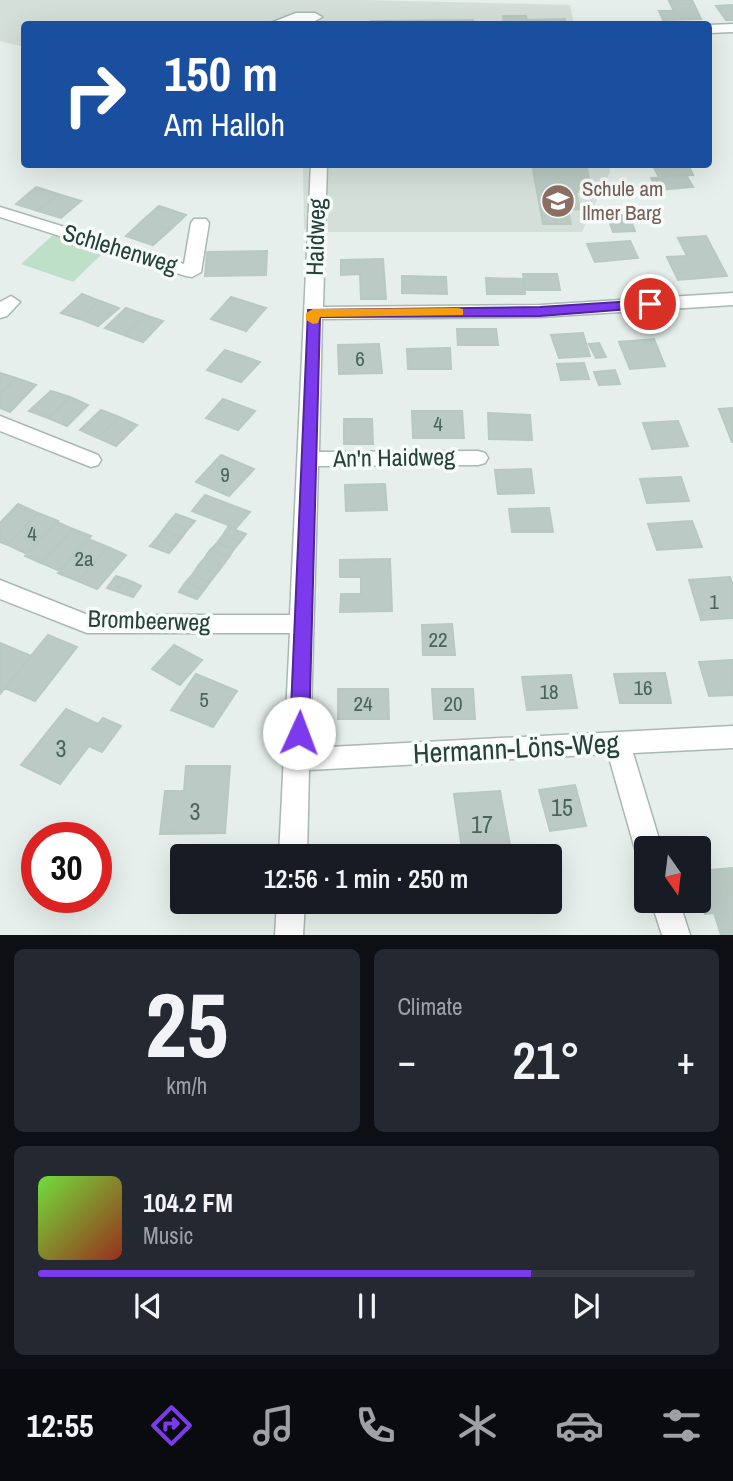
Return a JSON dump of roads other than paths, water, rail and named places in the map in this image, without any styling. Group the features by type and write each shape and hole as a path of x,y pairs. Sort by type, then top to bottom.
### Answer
{"street":[{"path":"284,21 296,17 315,21 318,0"},
{"path":"712,29 733,28"},
{"name":"Haidweg","path":"294,844 319,168"},
{"name":"Schlehenweg","path":"0,212 192,272 200,223"},
{"path":"313,313 540,312 733,299"},
{"path":"0,423 91,460"},
{"name":"An'n Haidweg","path":"309,459 478,458"},
{"name":"Brombeerweg","path":"0,589 87,624 303,624"},
{"name":"Hermann-Löns-Weg","path":"298,760 733,737"},
{"path":"617,743 645,836"},
{"path":"289,935 290,914"},
{"path":"669,914 676,935"}],"place":[{"name":"Schule am Ilmer Barg","path":"558,201"}]}
